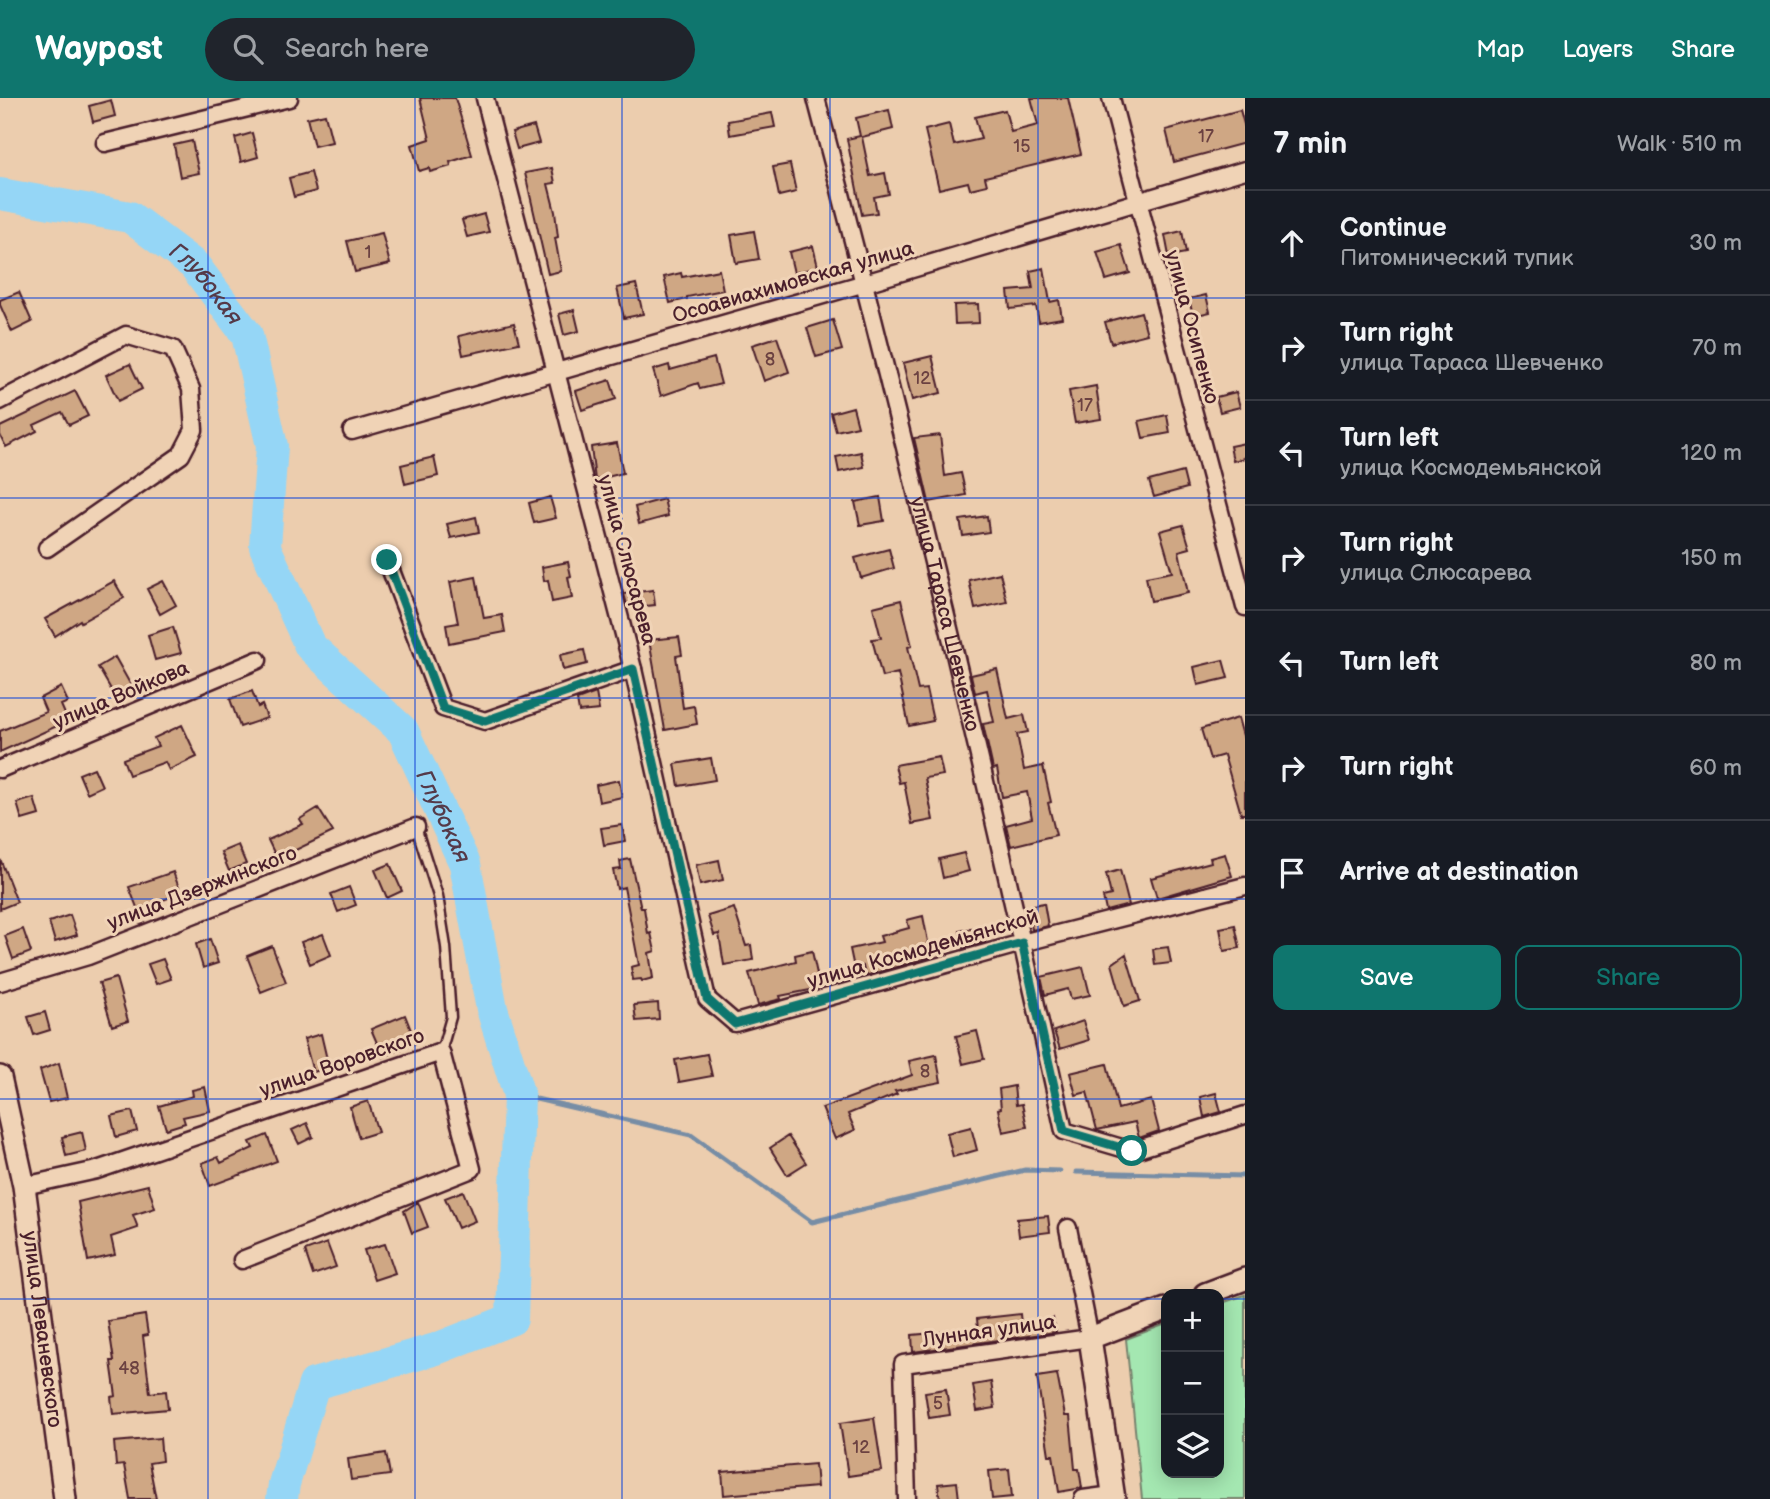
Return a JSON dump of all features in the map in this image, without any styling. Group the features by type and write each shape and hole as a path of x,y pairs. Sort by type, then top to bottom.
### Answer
{"street":[{"path":"104,143 289,98"},
{"name":"улица Слюсарева","path":"485,98 633,669 707,999 735,1024"},
{"name":"улица Тараса Шевченко","path":"816,98 865,283 1064,1131 1132,1151 1245,1115"},
{"name":"улица Осипенко","path":"1111,98 1136,202 1245,607"},
{"name":"Осоавиахимовская улица","path":"352,431 1245,170"},
{"path":"0,401 126,335 173,349 191,389 194,430 181,455 47,548"},
{"path":"387,560 443,708 485,721 633,669"},
{"name":"улица Войкова","path":"0,769 258,660"},
{"name":"улица Дзержинского","path":"0,982 88,956 416,827"},
{"name":"улица Космодемьянской","path":"735,1024 1022,943 1245,886"},
{"name":"улица Воровского","path":"24,1186 97,1170 441,1052 472,1169 242,1260"},
{"name":"улица Леваневского","path":"0,1077 24,1186 65,1499"},
{"path":"1068,1228 1090,1338 1113,1497 1083,1499"},
{"path":"1218,1289 1245,1279"},
{"path":"1090,1338 1161,1311"},
{"name":"Лунная улица","path":"906,1499 903,1364 1090,1338"}],"lane":[{"path":"416,827 438,896 446,947 451,1017 441,1052"}],"green space":[{"path":"1245,1295 1245,1499 1142,1499 1126,1339 1161,1326 1161,1478 1224,1478 1224,1302"}],"building":[{"path":"420,98 455,98 472,155 450,162 451,166 430,172 429,168 419,171 412,145 430,139"},
{"path":"1031,98 1068,98 1081,154 985,177 987,185 970,189 968,182 939,189 925,130 949,124 954,145 981,139 975,117 1005,110 1011,132 1038,125"},
{"path":"111,100 115,116 93,122 89,106"},
{"path":"889,110 893,129 862,137 870,176 885,173 889,194 874,197 877,213 862,215 847,139 860,136 856,118"},
{"path":"1240,110 1245,128 1245,143 1174,162 1166,130"},
{"path":"772,113 775,127 730,135 728,121"},
{"path":"325,114 332,142 314,146 307,118"},
{"path":"534,126 539,143 517,149 512,132"},
{"path":"252,133 258,157 241,162 235,138"},
{"path":"192,141 199,173 180,177 174,145"},
{"path":"790,164 796,192 779,196 773,167"},
{"path":"552,168 555,183 548,184 555,212 558,237 555,238 561,271 548,274 525,173"},
{"path":"311,172 316,191 294,197 289,178"},
{"path":"484,214 489,232 467,237 462,220"},
{"path":"754,231 759,259 736,263 731,235"},
{"path":"1182,231 1186,253 1169,256 1165,235"},
{"path":"382,233 390,264 355,272 347,241"},
{"path":"1121,245 1130,273 1106,280 1097,252"},
{"path":"813,246 818,267 794,273 789,252"},
{"path":"1044,268 1050,302 1059,300 1062,318 1039,322 1036,306 1010,309 1008,291 1033,289 1030,271"},
{"path":"719,270 723,290 670,303 664,277 681,273 682,277"},
{"path":"636,284 643,314 624,318 617,288"},
{"path":"19,292 32,322 12,332 0,300"},
{"path":"1206,295 1210,312 1193,316 1189,299"},
{"path":"978,304 979,323 955,324 954,305"},
{"path":"574,310 579,331 564,335 559,314"},
{"path":"1141,312 1147,334 1111,343 1105,322"},
{"path":"833,320 842,350 816,357 807,328"},
{"path":"514,323 519,343 463,355 459,336"},
{"path":"777,337 789,372 764,381 752,345"},
{"path":"932,356 941,393 912,400 903,363"},
{"path":"714,358 721,384 700,389 698,383 661,396 653,370 669,365 670,370"},
{"path":"130,364 142,389 118,401 106,375"},
{"path":"610,380 616,399 582,410 576,391"},
{"path":"1096,386 1101,419 1075,423 1069,391"},
{"path":"75,391 88,416 69,425 62,412 34,425 37,431 6,447 0,435 0,427"},
{"path":"1236,392 1240,407 1220,412 1216,397"},
{"path":"853,407 858,426 836,431 831,413"},
{"path":"1167,415 1170,433 1143,438 1139,421"},
{"path":"940,435 945,476 961,473 966,495 929,502 914,438"},
{"path":"617,443 623,473 595,480 591,447"},
{"path":"1245,443 1245,458 1233,461 1230,446"},
{"path":"861,452 864,467 839,472 836,457"},
{"path":"434,457 438,476 405,484 401,465"},
{"path":"1183,472 1187,488 1154,497 1149,481"},
{"path":"550,497 556,518 534,523 529,503"},
{"path":"880,497 884,521 860,525 855,502"},
{"path":"664,499 668,516 639,524 635,507"},
{"path":"987,516 989,532 963,536 960,520"},
{"path":"476,517 479,532 451,538 447,524"},
{"path":"1183,525 1190,548 1179,551 1188,593 1151,601 1146,577 1172,572 1160,531"},
{"path":"889,549 894,568 861,578 855,558"},
{"path":"568,562 572,598 552,602 548,580 544,581 542,567"},
{"path":"1000,573 1007,602 975,609 969,580"},
{"path":"476,577 484,618 502,615 505,632 449,643 446,625 458,623 450,582"},
{"path":"114,581 124,598 55,636 45,619"},
{"path":"163,581 176,605 160,614 147,589"},
{"path":"653,590 655,605 628,608 624,594"},
{"path":"901,600 912,646 908,647 918,690 926,689 933,721 909,726 898,673 882,677 872,639 881,638 873,607"},
{"path":"173,627 181,653 155,660 148,635"},
{"path":"679,637 682,655 676,656 683,708 694,706 697,724 665,730 649,640"},
{"path":"584,650 587,664 563,670 560,655"},
{"path":"115,657 133,689 116,698 98,667"},
{"path":"1223,660 1228,678 1198,685 1194,667"},
{"path":"997,669 1008,719 1024,715 1028,732 1017,734 1024,770 1043,766 1056,835 1011,846 1006,825 1032,818 1027,792 1002,797 997,768 993,769 983,724 994,722 987,690 975,693 971,675"},
{"path":"61,687 68,702 61,705 68,721 0,752 0,731 46,712 40,698"},
{"path":"252,691 258,707 262,705 267,718 240,727 230,699"},
{"path":"596,693 599,710 579,712 577,700"},
{"path":"1238,718 1245,743 1245,814 1241,814 1224,755 1210,759 1201,729"},
{"path":"182,725 197,757 169,770 165,762 129,775 123,759 158,746 154,738"},
{"path":"939,757 943,775 925,778 933,820 912,824 904,782 899,783 895,765"},
{"path":"711,758 715,780 679,786 675,764"},
{"path":"94,768 102,786 87,793 79,774"},
{"path":"619,780 622,797 599,802 596,785"},
{"path":"34,798 39,815 22,820 17,803"},
{"path":"318,808 333,832 277,859 268,840 303,824 300,819"},
{"path":"622,825 625,841 604,845 601,828"},
{"path":"238,845 246,864 229,871 221,852"},
{"path":"964,853 969,871 943,878 939,859"},
{"path":"1225,854 1232,876 1157,898 1151,878 1211,862 1210,858"},
{"path":"630,859 641,908 644,908 648,934 651,933 655,951 649,953 653,978 642,981 633,980 631,967 639,965 624,887 617,889 613,870 621,869 620,861"},
{"path":"719,860 723,880 700,885 696,865"},
{"path":"0,862 17,902 0,909"},
{"path":"390,864 402,891 387,898 375,870"},
{"path":"1120,870 1129,905 1106,911 1103,897 1111,895 1106,874"},
{"path":"173,872 181,893 138,910 129,887"},
{"path":"349,887 356,905 338,912 331,894"},
{"path":"1044,903 1048,926 1032,930 1028,906"},
{"path":"734,908 746,946 751,945 753,960 724,965 719,934 714,935 708,916"},
{"path":"70,915 77,935 55,942 49,922"},
{"path":"923,916 931,957 865,976 863,966 854,968 850,949 882,942 880,936 909,928 907,920"},
{"path":"1235,925 1240,948 1224,951 1220,928"},
{"path":"982,926 985,942 963,948 960,931"},
{"path":"23,929 31,952 13,959 5,936"},
{"path":"323,934 331,955 310,964 301,942"},
{"path":"210,939 218,963 203,968 196,944"},
{"path":"272,946 286,982 261,992 247,956"},
{"path":"1168,947 1171,963 1155,965 1153,949"},
{"path":"812,951 820,988 780,996 781,999 758,1005 749,973 796,961 795,955"},
{"path":"1126,954 1140,1001 1124,1006 1112,964"},
{"path":"163,959 171,979 156,984 148,964"},
{"path":"1083,967 1090,995 1071,999 1068,989 1045,995 1041,977"},
{"path":"116,978 128,1021 112,1026 99,983"},
{"path":"658,1003 659,1019 636,1021 634,1005"},
{"path":"45,1012 50,1030 34,1035 28,1017"},
{"path":"405,1015 416,1043 383,1057 371,1029"},
{"path":"1083,1021 1089,1040 1060,1049 1054,1031"},
{"path":"977,1031 984,1059 963,1064 956,1036"},
{"path":"321,1034 329,1068 313,1072 304,1039"},
{"path":"707,1054 712,1076 679,1082 675,1060"},
{"path":"936,1055 941,1082 895,1091 897,1094 848,1114 855,1130 835,1139 822,1108 912,1075 909,1061"},
{"path":"59,1063 67,1098 49,1102 40,1070"},
{"path":"1107,1064 1118,1109 1151,1100 1159,1131 1139,1138 1135,1122 1097,1130 1087,1092 1076,1095 1070,1073"},
{"path":"1014,1086 1016,1105 1022,1104 1027,1127 1003,1132 998,1109 1001,1108 999,1089"},
{"path":"205,1087 210,1111 183,1117 185,1123 166,1129 159,1106 193,1096 192,1090"},
{"path":"1216,1093 1221,1112 1204,1117 1200,1097"},
{"path":"368,1101 378,1132 359,1138 350,1107"},
{"path":"132,1111 137,1131 116,1137 111,1116"},
{"path":"307,1123 313,1137 299,1144 292,1130"},
{"path":"971,1127 977,1150 953,1157 947,1133"},
{"path":"82,1132 86,1151 66,1156 62,1137"},
{"path":"267,1135 277,1161 210,1186 202,1163 218,1157 221,1163 253,1148 250,1142"},
{"path":"788,1136 806,1163 787,1175 770,1148"},
{"path":"148,1185 155,1208 133,1215 138,1228 111,1237 115,1255 88,1261 78,1202"},
{"path":"463,1191 475,1221 458,1228 445,1198"},
{"path":"418,1202 428,1227 412,1233 404,1211"},
{"path":"1048,1216 1050,1232 1019,1236 1017,1219"},
{"path":"327,1243 336,1267 313,1275 305,1251"},
{"path":"385,1244 395,1273 374,1280 364,1250"},
{"path":"1020,1314 1021,1324 1053,1318 1056,1332 913,1352 912,1335 978,1329 977,1319"},
{"path":"145,1315 148,1335 143,1336 150,1393 166,1391 168,1409 113,1414 111,1397 116,1396 108,1321"},
{"path":"1057,1374 1065,1416 1070,1416 1075,1469 1079,1469 1082,1488 1059,1492 1053,1455 1049,1455 1037,1377"},
{"path":"991,1382 995,1408 977,1411 973,1385"},
{"path":"946,1389 950,1415 929,1418 925,1392"},
{"path":"874,1418 882,1471 848,1476 840,1423"},
{"path":"160,1438 162,1461 149,1463 156,1499 130,1499 124,1465 116,1466 114,1442"},
{"path":"386,1453 390,1475 351,1480 348,1459"},
{"path":"815,1464 817,1487 724,1495 722,1472"},
{"path":"1009,1469 1012,1497 992,1499 989,1471"},
{"path":"957,1482 959,1499 940,1499 938,1484"}],"waterway":[{"name":"Глубокая","path":"0,194 130,217 194,265 247,335 272,446 265,547 310,646 403,731 465,864 492,1009 519,1095 512,1319 436,1349 314,1384 282,1499"},
{"path":"519,1095 691,1135 812,1222 1025,1170 1060,1171"},
{"path":"1076,1172 1245,1176"}],"route":[{"path":"387,560 443,708 485,721 633,669 707,999 735,1024 1022,943 1064,1131 1132,1151"}]}
